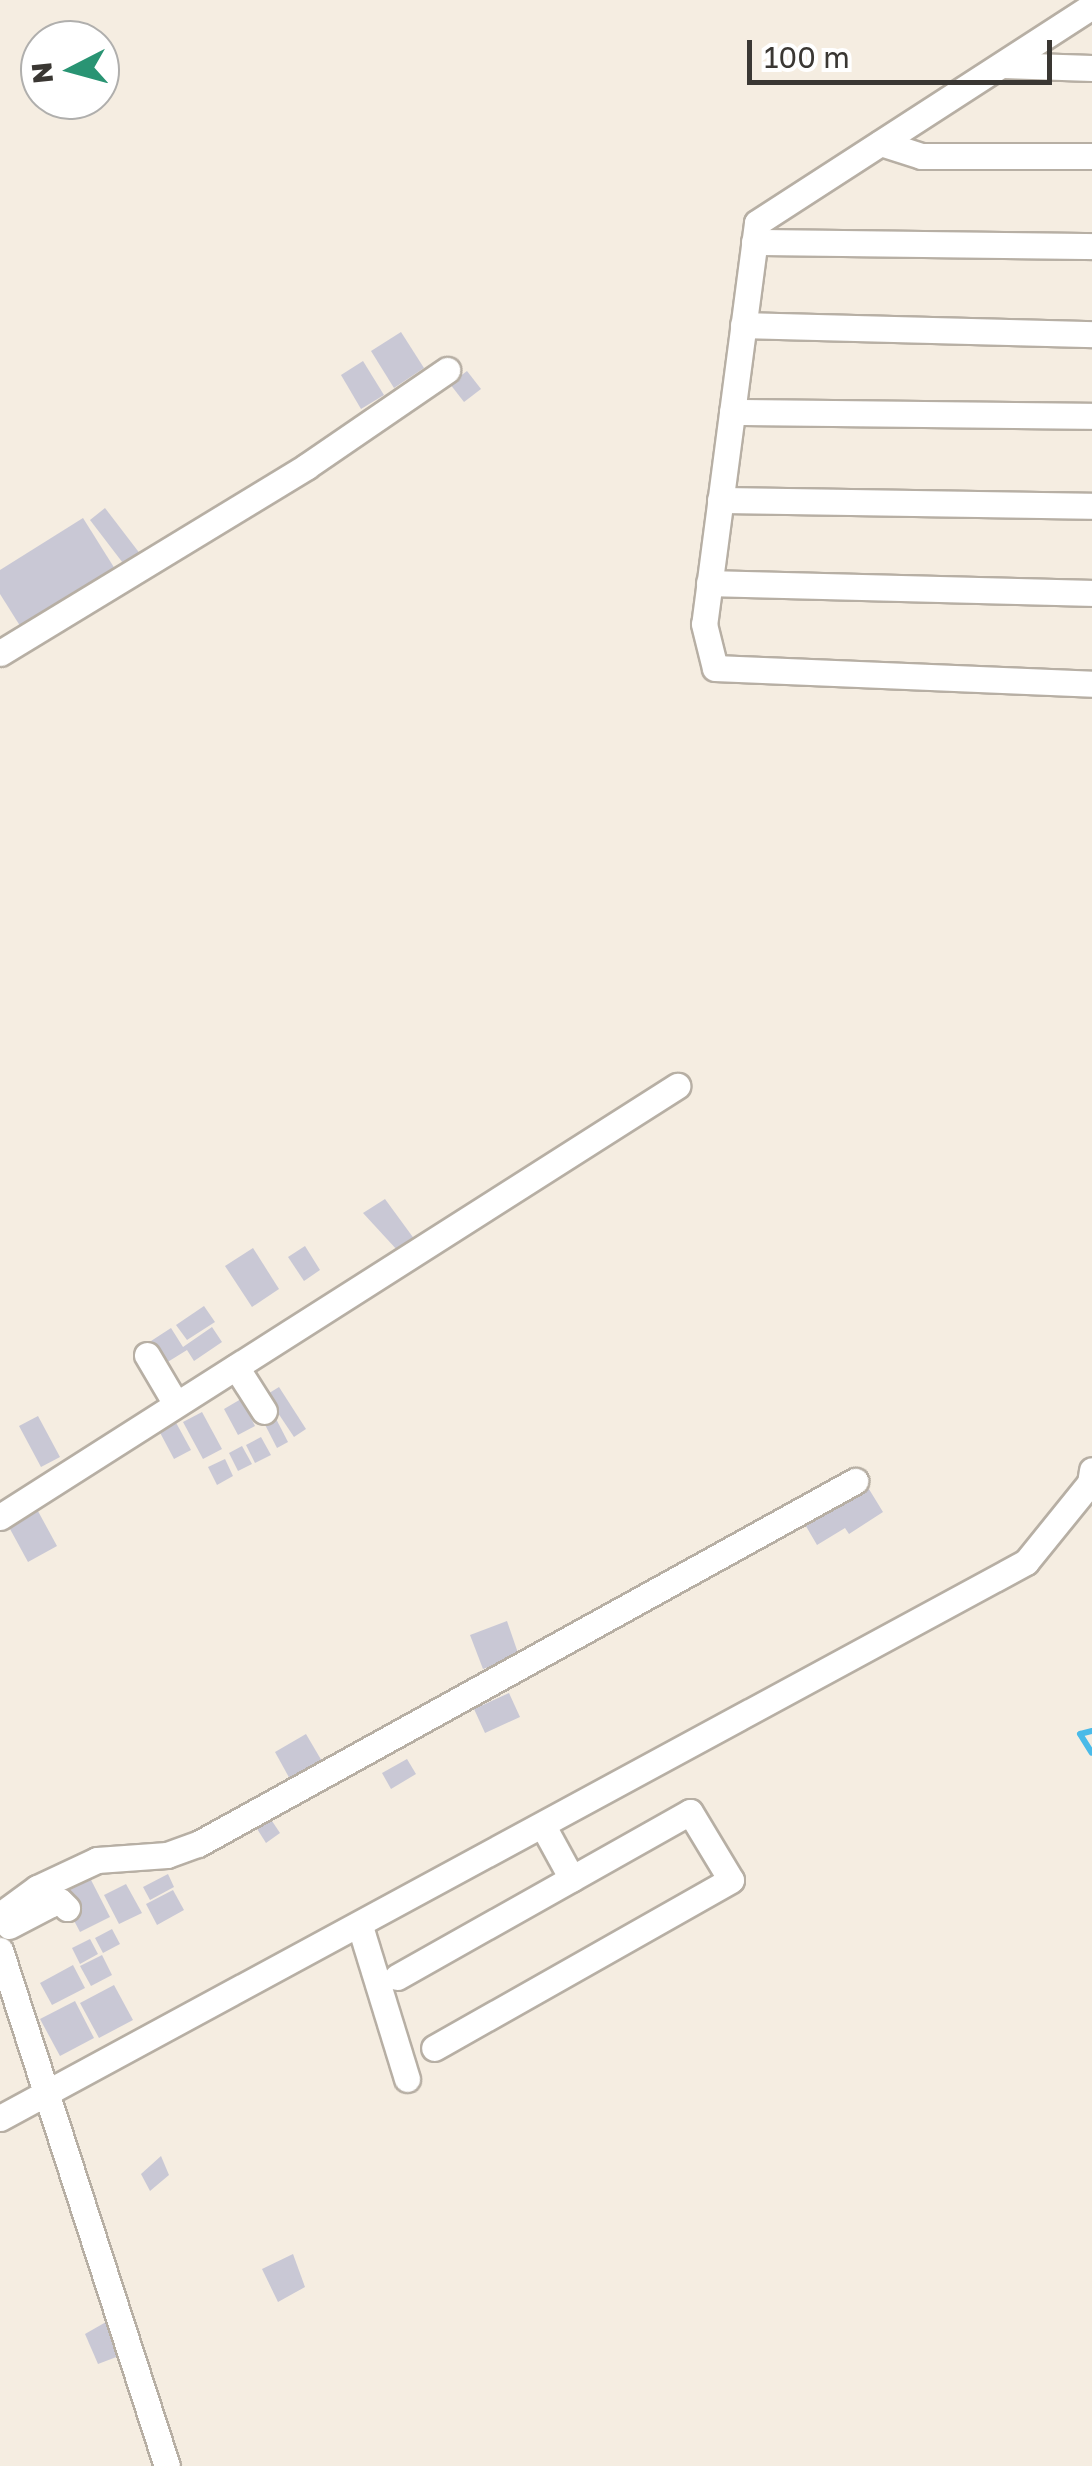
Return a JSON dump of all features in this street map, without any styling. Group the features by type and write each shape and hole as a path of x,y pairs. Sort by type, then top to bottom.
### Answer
{"street":[{"path":"1092,6 757,223 704,624 714,668 1092,684"},
{"path":"1001,65 1092,68"},
{"path":"881,143 920,156 1092,156"},
{"path":"754,242 1092,246"},
{"path":"743,325 1092,334"},
{"path":"0,653 308,466 447,370"},
{"path":"732,412 1092,416"},
{"path":"720,500 1092,506"},
{"path":"709,584 1092,594"},
{"path":"0,1517 676,1086"},
{"path":"147,1355 176,1404"},
{"path":"236,1366 264,1411"},
{"path":"0,2118 1026,1562 1090,1483 1092,1470"},
{"path":"0,1915 37,1888 97,1860 167,1854 198,1844 854,1481"},
{"path":"398,1977 690,1812 730,1880 434,2048"},
{"path":"543,1826 572,1879"},
{"path":"67,1908 60,1902 51,1904 1,1942 167,2466"},
{"path":"360,1926 407,2079"}],"building":[{"path":"401,332 424,368 394,388 371,351"},
{"path":"363,361 384,395 361,409 341,375"},
{"path":"467,371 481,389 464,402 450,384"},
{"path":"105,508 141,555 126,567 90,520"},
{"path":"83,518 115,569 22,629 0,594 0,570"},
{"path":"385,1199 415,1240 398,1251 363,1213"},
{"path":"305,1246 320,1270 304,1281 288,1257"},
{"path":"253,1248 279,1289 252,1307 225,1266"},
{"path":"204,1306 215,1322 187,1340 176,1325"},
{"path":"212,1327 222,1342 194,1361 187,1350 166,1363 151,1341 171,1328 183,1347"},
{"path":"279,1387 306,1429 294,1437 266,1395"},
{"path":"241,1399 255,1426 238,1435 224,1409"},
{"path":"272,1411 288,1442 277,1448 261,1417"},
{"path":"202,1412 222,1449 203,1459 183,1422"},
{"path":"38,1416 60,1457 41,1467 19,1426"},
{"path":"174,1419 191,1450 174,1459 157,1427"},
{"path":"261,1437 271,1455 255,1463 246,1445"},
{"path":"242,1446 252,1464 238,1471 229,1453"},
{"path":"225,1459 233,1476 217,1485 208,1467"},
{"path":"864,1481 883,1512 849,1534 845,1528 817,1545 800,1516"},
{"path":"33,1502 57,1546 28,1562 4,1518"},
{"path":"507,1621 519,1656 483,1669 470,1635"},
{"path":"509,1693 520,1717 485,1733 474,1709"},
{"path":"306,1734 323,1763 291,1781 275,1752"},
{"path":"407,1759 416,1774 391,1789 382,1773"},
{"path":"268,1815 280,1833 266,1843 254,1824"},
{"path":"168,1874 174,1887 150,1900 143,1887"},
{"path":"89,1876 110,1917 80,1932 59,1892"},
{"path":"126,1884 142,1913 119,1924 104,1895"},
{"path":"173,1890 184,1910 157,1925 146,1904"},
{"path":"112,1929 120,1944 103,1953 95,1938"},
{"path":"90,1939 98,1954 80,1964 72,1948"},
{"path":"102,1955 112,1975 91,1986 80,1966"},
{"path":"73,1965 85,1988 52,2005 40,1983"},
{"path":"114,1985 133,2020 99,2038 80,2003"},
{"path":"75,2001 94,2038 60,2056 40,2019"},
{"path":"161,2156 169,2175 150,2191 141,2174"},
{"path":"293,2254 305,2287 278,2302 262,2269"},
{"path":"106,2322 119,2356 98,2364 85,2334"}],"waterway":[{"path":"1092,1731 1080,1734 1092,1753"}]}
